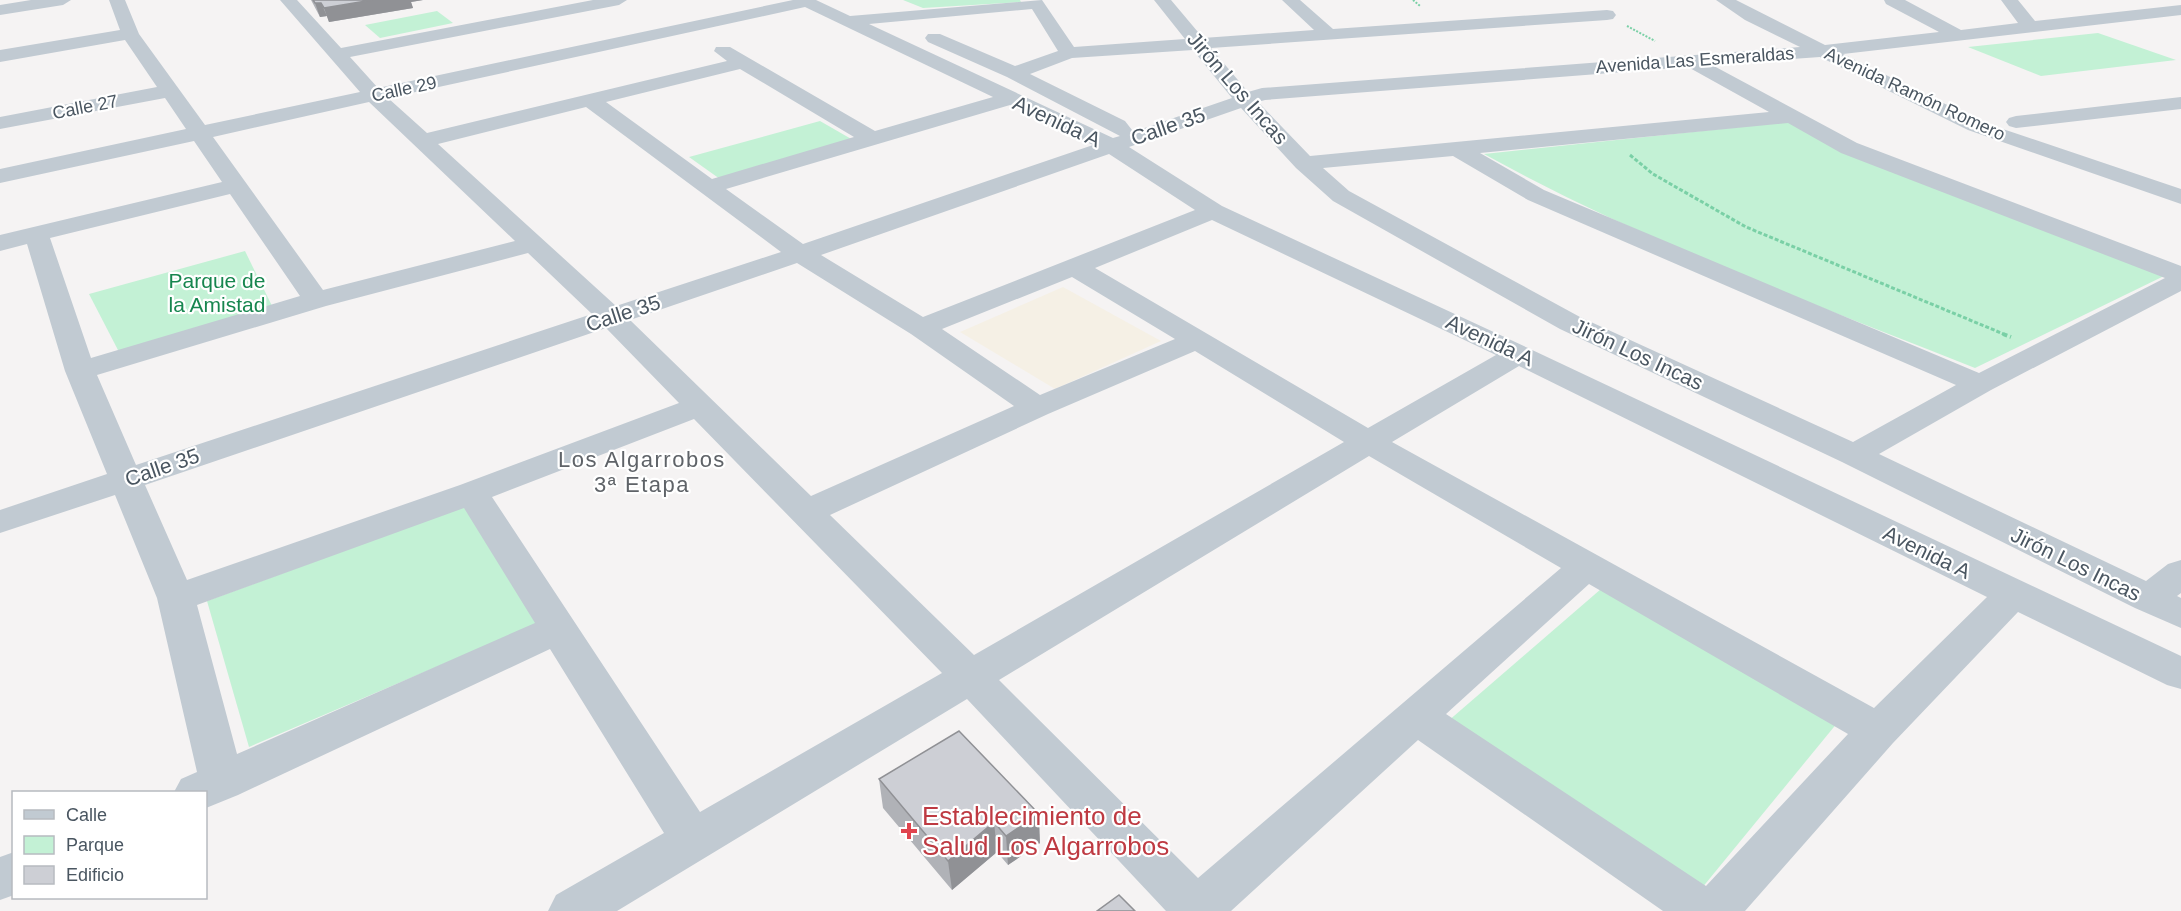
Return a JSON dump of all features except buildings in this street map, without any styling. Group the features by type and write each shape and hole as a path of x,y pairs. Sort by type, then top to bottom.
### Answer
{"street":[{"path":"0,1 7,0"},
{"path":"0,10 63,0"},
{"path":"117,0 130,34 316,300"},
{"path":"288,0 374,96 611,316 970,676 1197,910 1586,566"},
{"path":"338,54 619,0"},
{"name":"Jirón Los Incas","path":"1162,0 1244,99 1304,163 1341,196 1570,323 1854,455 2165,606"},
{"path":"1290,0 1328,34"},
{"name":"Avenida Ramón Romero","path":"1724,0 1751,16 1975,126 2181,197"},
{"name":"Avenida Ramón Romero","path":"1762,0 1788,17 1974,104"},
{"path":"1892,0 1957,35"},
{"path":"2009,0 2030,27"},
{"name":"Avenida A","path":"805,1 846,10 952,71 1011,86 1118,143 1213,211 1518,354 2181,674"},
{"name":"Calle 29","path":"0,176 805,1"},
{"path":"886,17 1035,2 1069,53"},
{"path":"846,10 886,17 988,62 1011,86"},
{"name":"Avenida Las Esmeraldas","path":"1244,99 1262,94 1823,51 2181,10"},
{"path":"708,187 874,140 1011,86 1069,53 1607,15"},
{"path":"684,29 874,140"},
{"path":"0,56 130,34"},
{"path":"1689,60 1849,148 2181,275"},
{"path":"952,71 988,62"},
{"path":"422,141 742,63"},
{"name":"Calle 27","path":"0,123 169,91"},
{"name":"Calle 35","path":"0,522 800,254 1244,99"},
{"path":"590,100 800,254 921,328 1037,407"},
{"path":"2016,122 2181,103"},
{"name":"Avenida Ramón Romero","path":"1995,113 2016,122 2179,175"},
{"path":"1304,163 1792,116"},
{"path":"1457,149 1536,195 1980,384"},
{"path":"0,243 236,186"},
{"path":"921,328 1213,211"},
{"path":"36,234 80,371 176,598 210,787 560,628"},
{"path":"80,371 316,300 533,244"},
{"path":"1073,266 1366,441 1878,732"},
{"path":"1854,455 1980,384 2181,280"},
{"path":"806,512 1037,407 1197,340"},
{"path":"573,911 1366,441 1518,354"},
{"path":"176,598 472,493 699,406"},
{"path":"472,493 693,840"},
{"path":"2165,606 2181,573"},
{"path":"1714,911 1878,732 2013,594"},
{"path":"1416,716 1703,911"}],"path":[{"path":"1607,15 1689,60"},
{"path":"1604,135 1653,174 1746,227 2046,351"}],"green space":[{"path":"903,0 1020,0 1021,2 923,8"},
{"path":"437,11 453,23 380,38 365,25"},
{"path":"2098,33 2176,60 2041,76 1968,47"},
{"path":"820,121 853,140 720,179 689,157"},
{"path":"1787,122 2164,276 1975,368 1664,242 1543,185 1484,154"},
{"name":"Parque de la Amistad","path":"245,251 274,310 119,352 89,294"},
{"path":"468,505 537,624 249,747 207,601"},
{"path":"1601,589 1838,722 1697,894 1447,722"}],"sand":[{"path":"1063,287 1161,341 1055,389 960,332"}],"place":[{"name":"Establecimiento de Salud Los Algarrobos","path":"909,831"}],"district":[{"name":"Los Algarrobos 3ª Etapa","path":"642,472"}]}
